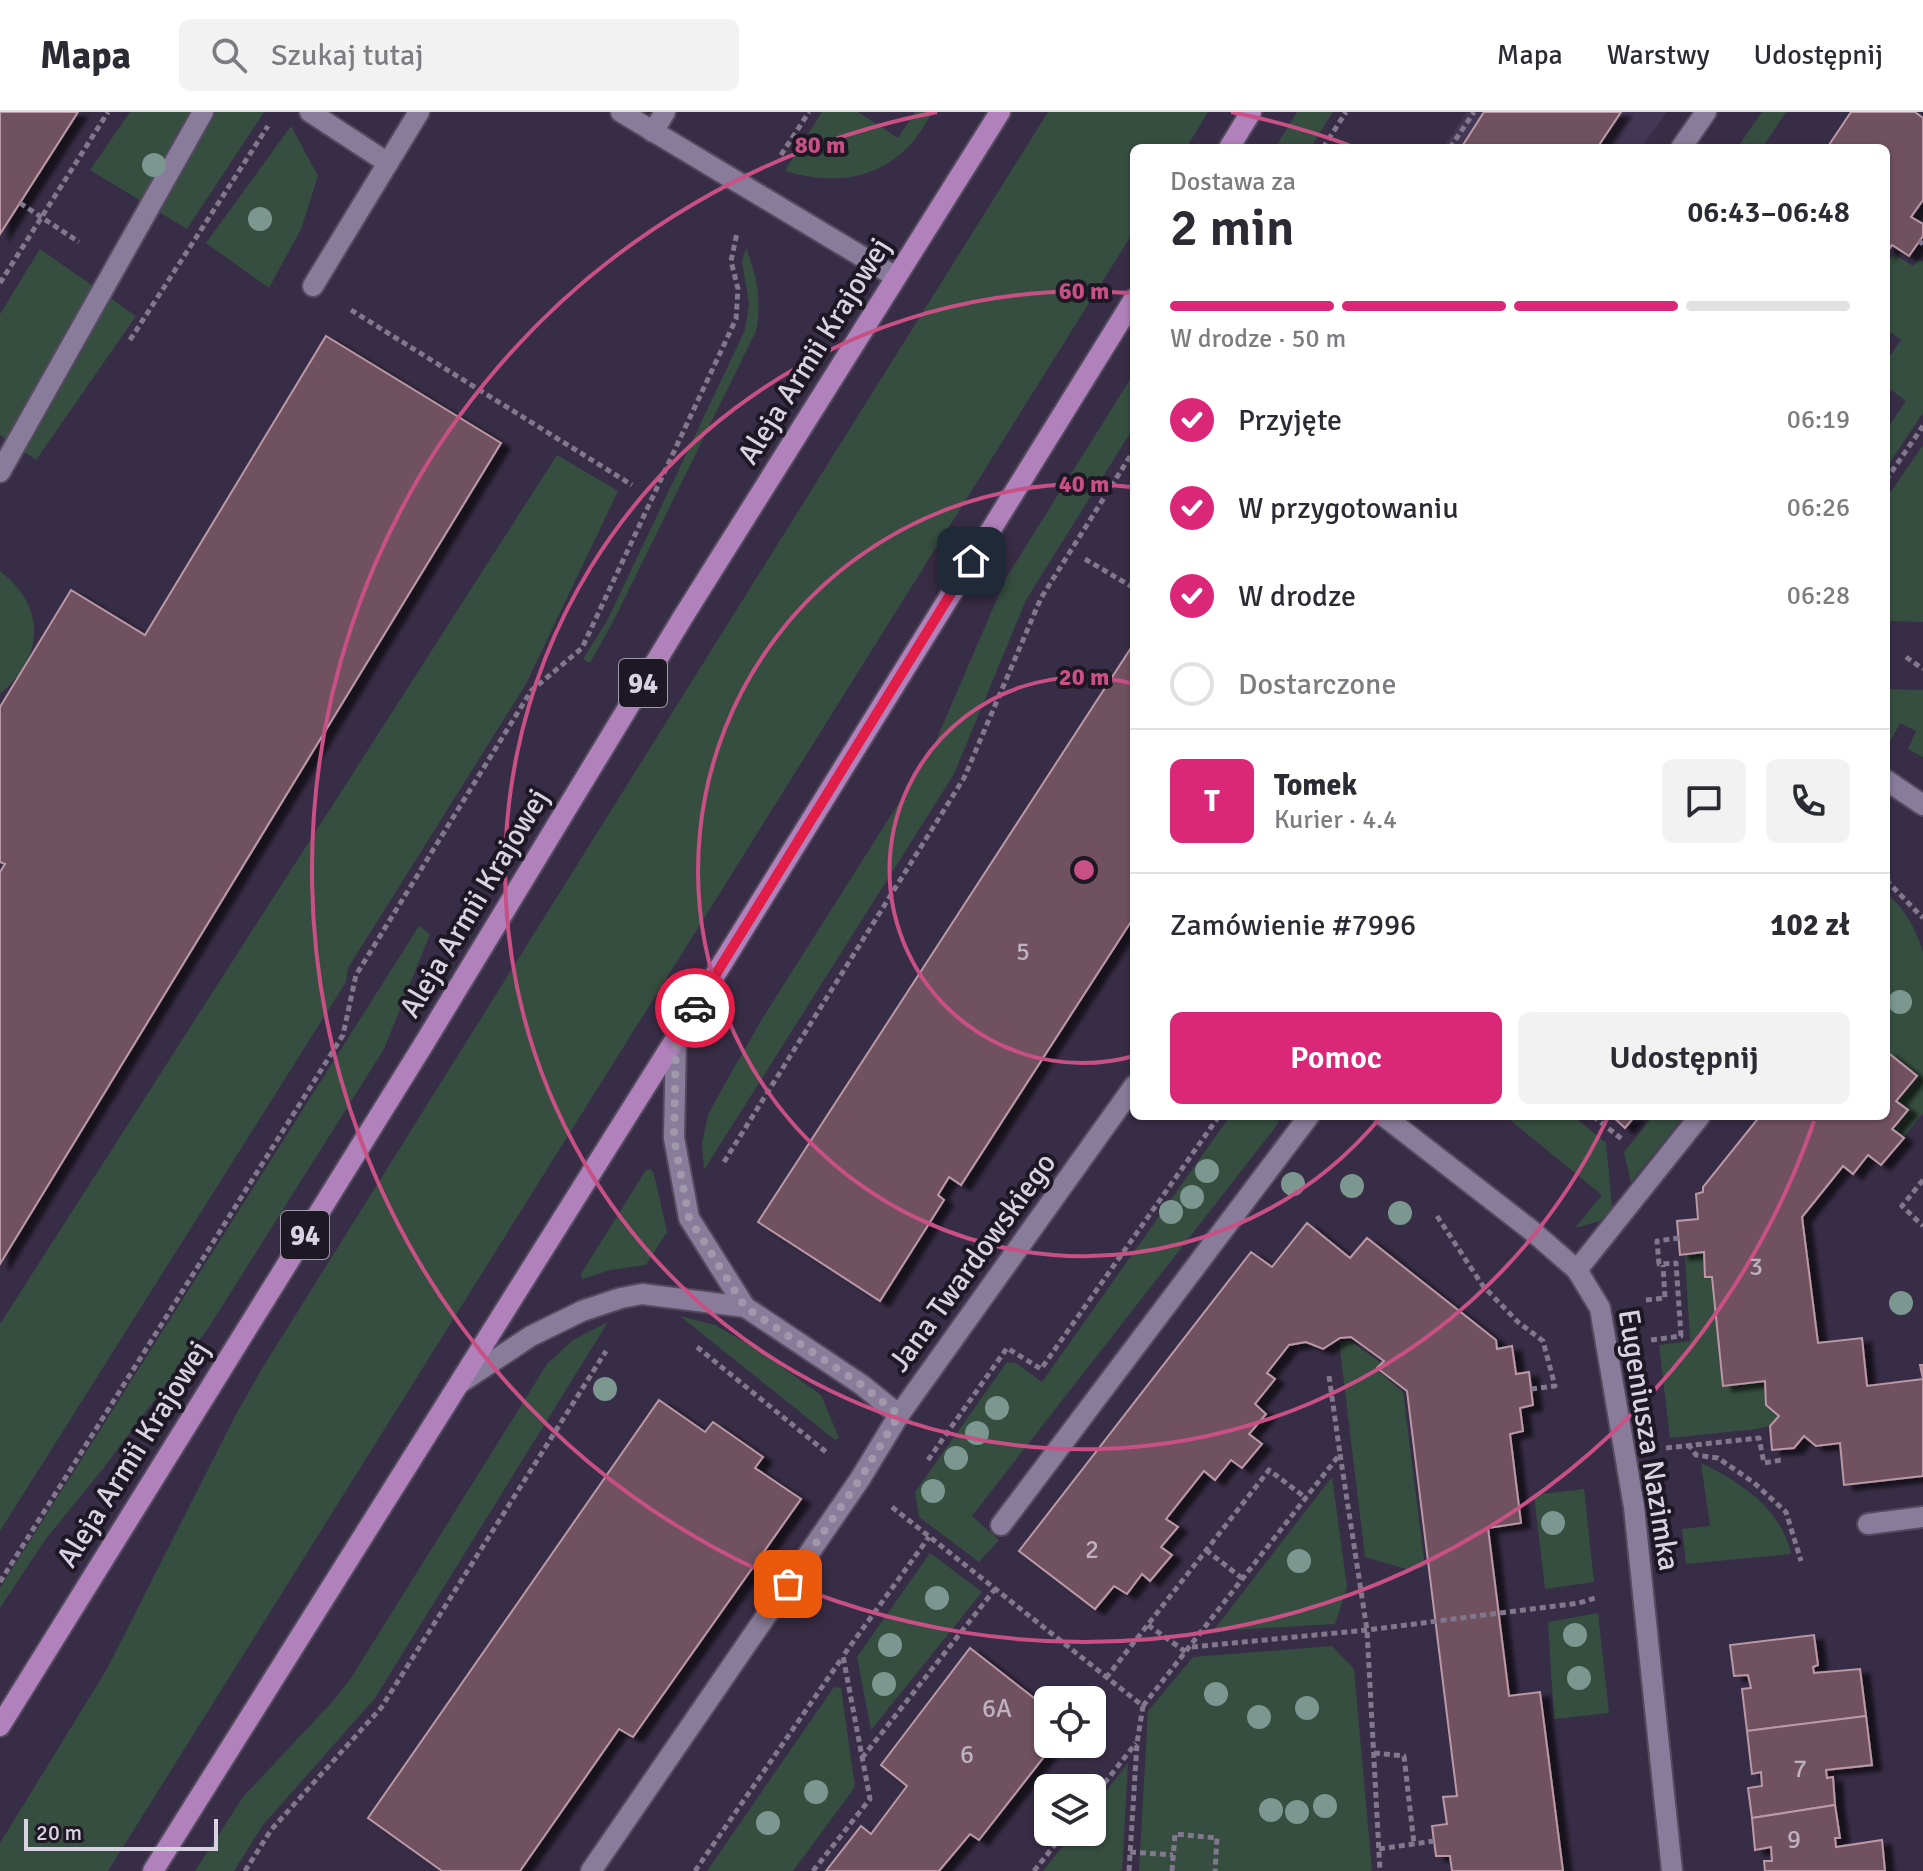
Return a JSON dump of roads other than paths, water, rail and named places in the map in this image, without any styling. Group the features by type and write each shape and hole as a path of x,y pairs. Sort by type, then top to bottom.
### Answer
{"main road":[{"name":"Aleja Armii Krajowej","path":"0,1726 422,1047 683,617 1000,112"},
{"path":"1231,144 1251,112"},
{"path":"153,1871 676,1038 1130,305"}],"street":[{"path":"0,472 203,112"},
{"path":"310,112 388,163"},
{"path":"313,286 419,112"},
{"path":"621,112 896,277"},
{"path":"653,132 665,112"},
{"path":"1684,144 1706,112"},
{"path":"1890,783 1923,805"},
{"path":"676,1038 674,1138 689,1218 745,1307 862,1385 899,1415"},
{"name":"Jana Twardowskiego","path":"591,1871 860,1479 899,1415 1130,1092"},
{"path":"1001,1525 1306,1120"},
{"name":"Eugeniusza Nazimka","path":"1389,1120 1531,1230 1577,1270 1600,1308 1634,1507 1672,1871"},
{"path":"1577,1270 1697,1120"},
{"path":"460,1383 531,1336 582,1311 621,1298 642,1294 745,1307"},
{"path":"1868,1524 1923,1517"}]}
